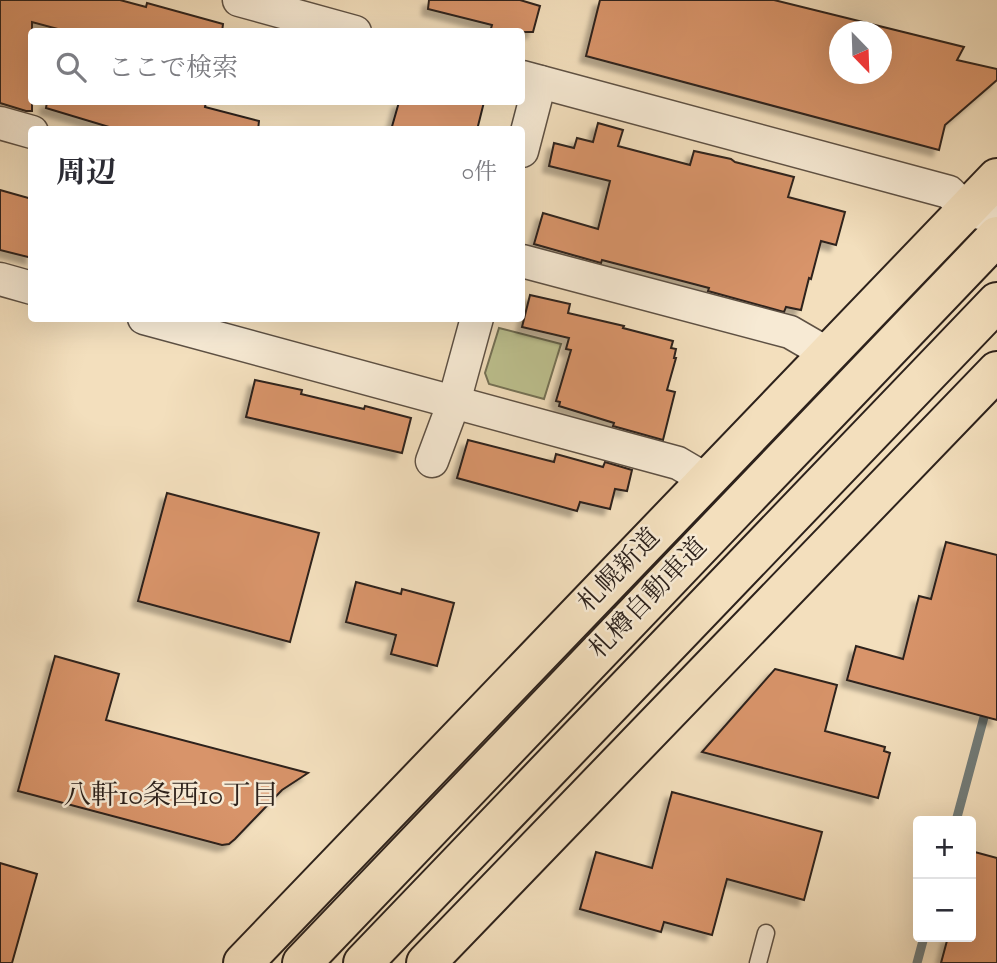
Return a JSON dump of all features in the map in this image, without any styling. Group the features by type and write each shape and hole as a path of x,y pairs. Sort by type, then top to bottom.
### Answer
{"highway":[{"name":"札幌新道","path":"243,963 828,354 982,213 997,178"},
{"name":"札樽自動車道","path":"302,963 997,236"},
{"name":"札樽自動車道","path":"363,963 997,302"},
{"path":"426,963 997,372"}],"street":[{"path":"239,0 340,28"},
{"path":"525,127 531,79 948,192 982,213"},
{"path":"0,124 28,131"},
{"path":"525,262 790,332 828,354"},
{"path":"0,279 28,287"},
{"path":"159,322 678,463 707,480"},
{"path":"432,461 454,402 476,322"}],"lane":[{"path":"758,963 766,933"}],"green space":[{"path":"499,328 561,344 544,399 489,384 485,373"}],"building":[{"path":"0,0 120,0 146,7 147,3 223,24 222,28 54,28 32,22 32,28 28,28 28,105 32,105 32,111 0,103"},
{"path":"429,0 520,0 540,6 533,32 525,32 525,28 491,28 492,25 428,9"},
{"path":"600,0 774,0 859,21 829,21 829,84 892,84 892,29 964,47 957,60 997,69 997,80 945,125 939,150 586,56"},
{"path":"46,105 205,105 259,121 258,126 106,126 46,108"},
{"path":"398,105 483,105 478,126 392,126"},
{"path":"598,123 623,130 618,146 690,165 694,151 794,177 788,197 845,212 836,245 821,241 801,310 786,307 784,312 708,291 709,288 534,244 543,213 598,229 610,181 549,166 554,143 574,148 577,138 593,142"},
{"path":"0,190 28,198 28,257 0,250"},
{"path":"530,295 570,304 568,313 673,341 671,348 676,349 676,358 667,390 675,392 663,440 613,426 614,423 559,406 560,402 556,401 571,350 566,349 569,338 522,327"},
{"path":"255,380 302,390 301,394 411,418 402,453 246,417"},
{"path":"468,440 554,462 556,454 603,467 605,462 632,470 627,491 615,489 610,509 580,502 577,511 457,478"},
{"path":"167,493 319,533 290,642 138,601"},
{"path":"946,542 997,555 997,720 847,680 856,646 903,659 919,596 931,599"},
{"path":"356,582 401,594 402,589 454,603 437,666 391,654 396,635 346,622"},
{"path":"55,656 119,674 106,720 308,773 282,790 235,839 222,845 18,791"},
{"path":"775,669 837,685 825,731 885,747 884,751 890,753 878,798 702,752"},
{"path":"672,792 822,832 804,900 727,879 712,935 664,922 661,932 580,909 596,852 652,868"},
{"path":"976,852 997,858 997,963 941,963 947,942 976,942"},
{"path":"0,863 37,874 12,963 0,963"}],"waterway":[{"path":"957,816 987,706"},
{"path":"917,963 923,942"}],"district":[{"name":"八軒10条西10丁目","path":"171,797"}]}
